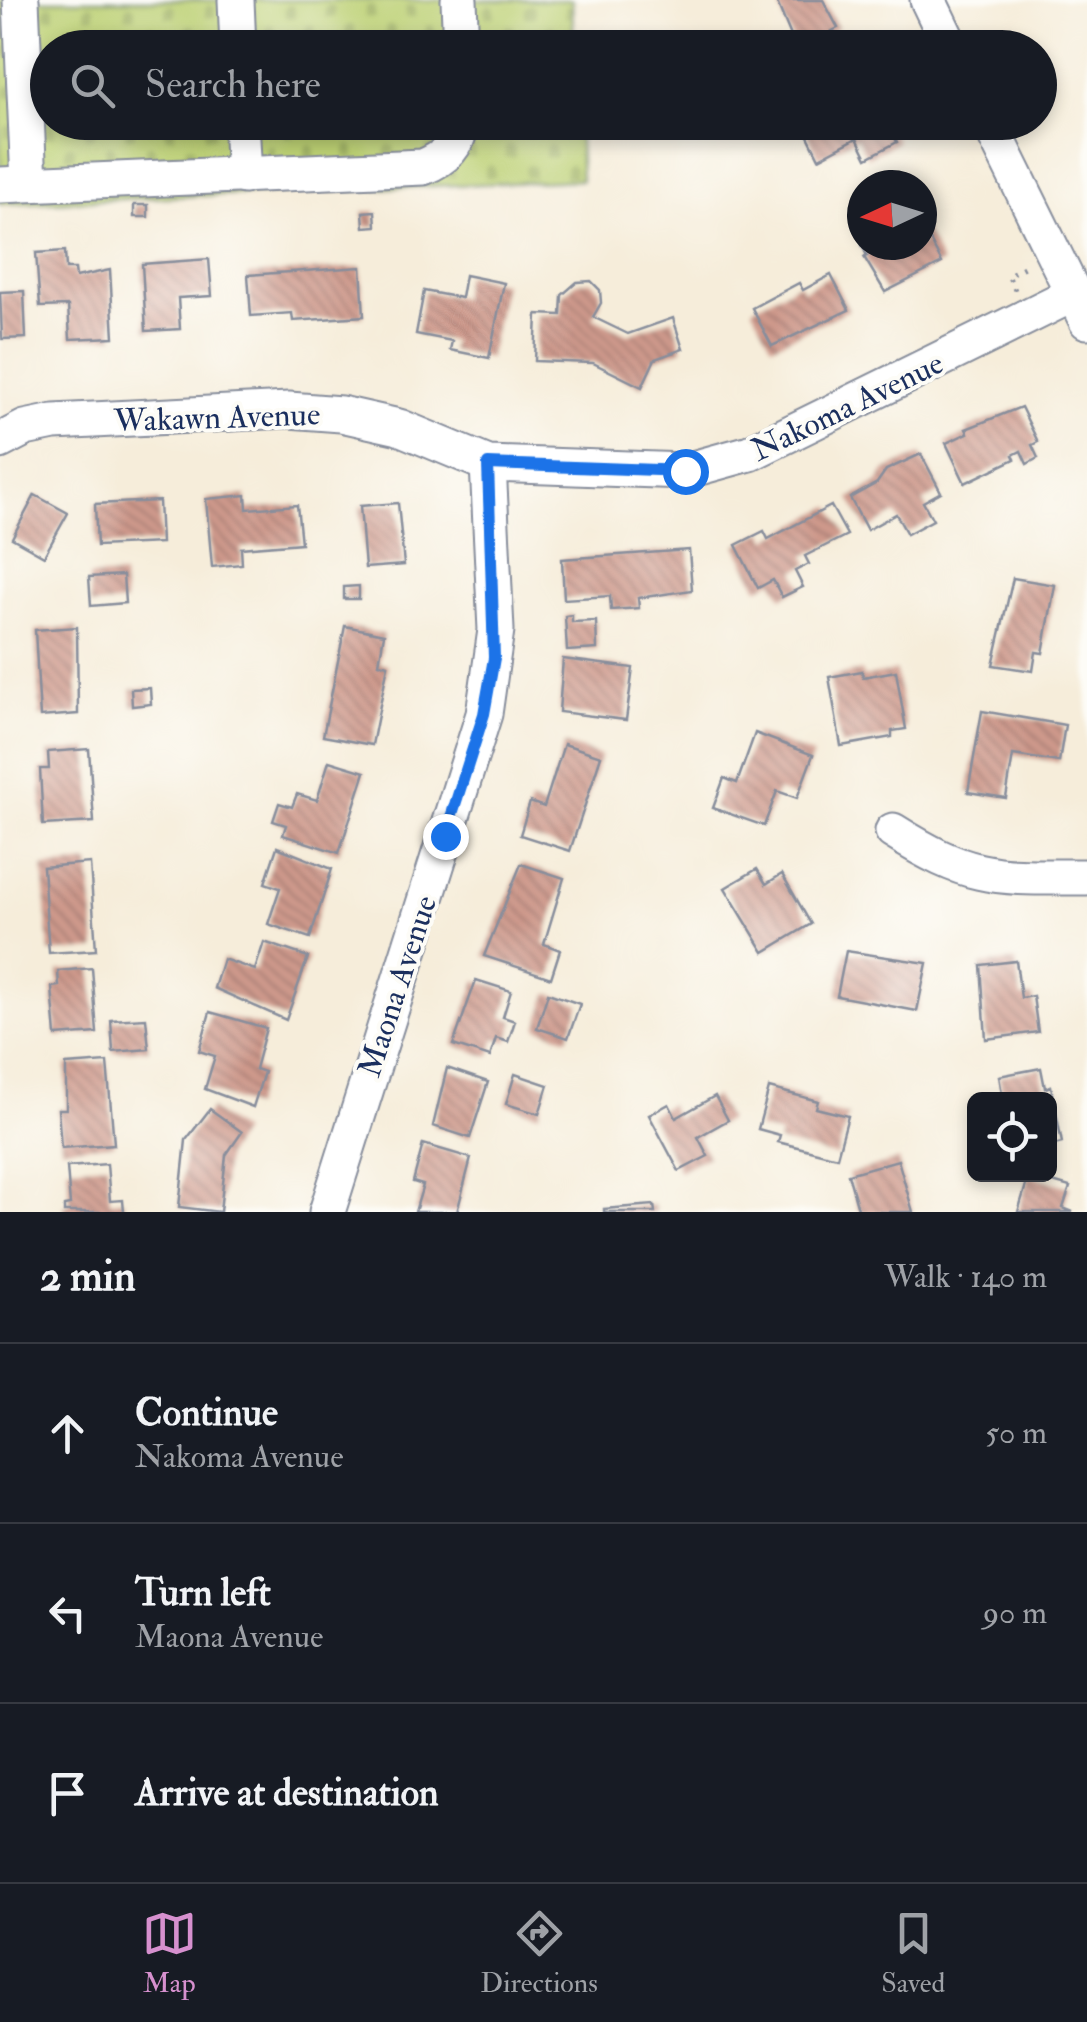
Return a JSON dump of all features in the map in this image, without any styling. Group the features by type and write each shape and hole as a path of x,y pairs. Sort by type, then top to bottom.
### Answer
{"street":[{"path":"21,0 15,185 423,167 445,156 453,140"},
{"path":"236,0 237,30"},
{"path":"459,0 460,30"},
{"path":"928,0 943,30"},
{"path":"242,140 244,176"},
{"path":"998,140 1080,307"},
{"name":"Nakoma Avenue","path":"488,464 685,471 720,465 1080,307"},
{"name":"Wakawn Avenue","path":"0,441 25,428 54,422 290,410 356,416 399,427 488,464"},
{"name":"Maona Avenue","path":"327,1212 484,714 496,630 488,464"},
{"path":"892,831 942,862 988,877 1087,877"}],"green space":[{"path":"0,0 572,0 573,30 30,30 30,140 579,140 581,180 0,204"}],"building":[{"path":"776,0 823,0 838,28 834,30 788,30"},
{"path":"810,140 853,140 819,158"},
{"path":"858,140 896,140 897,142 867,158"},
{"path":"134,205 148,205 148,217 134,217"},
{"path":"375,211 376,226 364,227 363,212"},
{"path":"65,251 66,269 75,269 76,277 110,270 114,337 70,339 68,306 40,307 36,253"},
{"path":"937,254 942,263 885,292 866,260 937,260"},
{"path":"209,259 212,296 178,298 180,329 146,331 142,264"},
{"path":"361,267 364,316 293,321 292,313 251,316 248,275"},
{"path":"465,275 504,283 489,358 450,350 452,341 416,334 424,291 461,298"},
{"path":"831,275 849,310 772,346 752,308 799,283 803,290"},
{"path":"591,281 600,290 601,303 593,317 628,334 673,318 683,349 655,359 642,387 593,363 535,361 537,314 561,315 562,295 577,282"},
{"path":"24,291 26,338 2,339 0,292"},
{"path":"1021,407 1038,442 1032,445 1038,458 1027,464 1021,451 1013,455 1015,459 965,483 946,443 968,433 966,429"},
{"path":"921,454 941,492 923,502 933,520 907,534 896,514 867,530 850,498 877,483 886,470"},
{"path":"35,495 68,513 44,556 12,538"},
{"path":"246,495 247,509 297,505 301,543 241,548 242,564 212,567 206,499"},
{"path":"159,501 161,543 97,546 95,504"},
{"path":"398,503 404,565 365,568 360,506"},
{"path":"831,506 847,535 805,556 809,564 795,571 803,587 782,597 773,580 758,588 736,545 764,531 768,539"},
{"path":"689,550 692,590 638,598 639,608 611,610 610,596 564,599 562,559"},
{"path":"123,575 125,603 91,606 89,577"},
{"path":"1013,578 1055,585 1043,653 1036,652 1033,671 993,665"},
{"path":"359,586 359,599 344,599 344,587"},
{"path":"572,615 572,622 596,621 597,649 567,651 565,616"},
{"path":"345,626 384,634 379,663 388,665 372,745 323,736"},
{"path":"77,627 78,714 40,717 35,630"},
{"path":"563,659 633,668 626,720 559,712"},
{"path":"862,671 863,677 896,671 906,729 892,731 892,737 841,746 829,677"},
{"path":"150,688 151,704 132,706 131,689"},
{"path":"982,711 1065,725 1059,762 1013,755 1006,798 968,792"},
{"path":"755,733 813,755 797,798 777,791 764,826 713,808 724,778 737,783"},
{"path":"564,744 601,756 570,851 520,835 530,802 544,807"},
{"path":"89,749 94,822 43,825 40,769 49,769 48,752"},
{"path":"329,761 365,772 339,853 283,835 286,825 273,821 279,803 292,807 297,794 317,800"},
{"path":"277,847 332,869 310,938 268,924 280,888 265,883"},
{"path":"90,863 96,950 49,953 43,867"},
{"path":"521,864 564,878 544,944 560,950 551,978 484,956"},
{"path":"757,869 766,884 782,874 811,924 764,952 725,888"},
{"path":"264,942 308,957 286,1020 214,988 223,959 255,970"},
{"path":"846,951 927,963 917,1011 837,996"},
{"path":"1016,961 1021,998 1033,996 1038,1032 986,1039 981,965"},
{"path":"92,968 97,1033 56,1036 52,987 59,986 58,971"},
{"path":"476,980 511,991 503,1017 515,1021 508,1042 496,1038 490,1057 453,1045"},
{"path":"548,993 580,1004 568,1038 537,1028"},
{"path":"210,1012 266,1028 255,1069 264,1072 253,1107 205,1089 215,1056 199,1051"},
{"path":"146,1018 149,1049 113,1052 111,1020"},
{"path":"107,1062 114,1144 61,1148 58,1109 66,1109 66,1065"},
{"path":"447,1068 488,1082 470,1138 433,1126"},
{"path":"1041,1068 1045,1088 1051,1086 1052,1092 1002,1092 999,1076"},
{"path":"515,1074 548,1085 539,1114 506,1104"},
{"path":"769,1088 818,1101 816,1108 848,1116 837,1157 778,1142 780,1135 758,1129"},
{"path":"715,1096 728,1120 698,1137 708,1156 679,1171 649,1115 669,1104 676,1118"},
{"path":"210,1109 242,1132 226,1155 220,1212 179,1207 186,1140"},
{"path":"1057,1117 1062,1143 1057,1144"},
{"path":"423,1144 471,1158 457,1212 415,1212 423,1185 413,1182"},
{"path":"898,1160 913,1212 859,1212 848,1174"},
{"path":"107,1164 110,1201 123,1200 124,1212 64,1212 64,1206 70,1205 67,1167"},
{"path":"1027,1182 1070,1187 1063,1208 1073,1212 1018,1212"},
{"path":"654,1205 655,1212 604,1212 604,1209"}],"route":[{"path":"445,836 492,679 496,602 488,464 685,471"}]}
